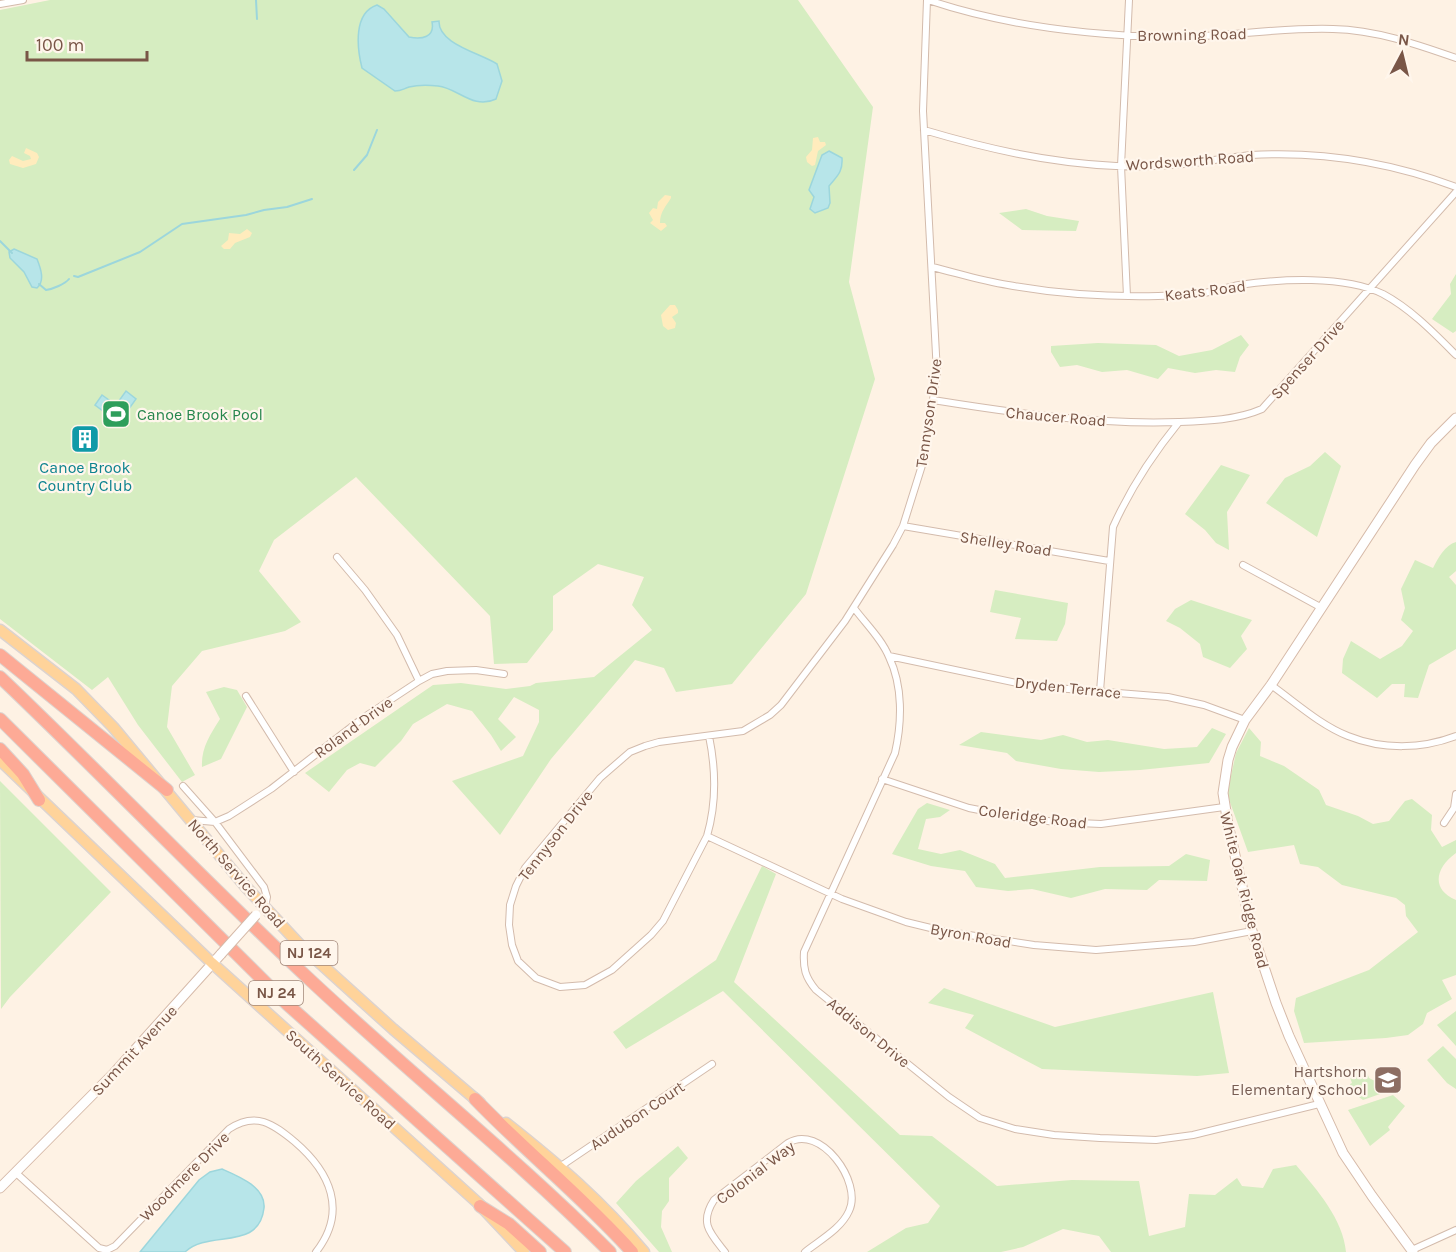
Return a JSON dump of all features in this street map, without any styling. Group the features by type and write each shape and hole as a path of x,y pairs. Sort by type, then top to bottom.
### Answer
{"highway":[{"path":"0,655 167,790"},
{"name":"NJ 24","path":"0,677 300,970 363,1029 540,1185 610,1252"},
{"name":"NJ 24","path":"0,719 287,1004 565,1252"},
{"path":"0,749 23,774 39,800"},
{"path":"476,1099 504,1130 602,1218 632,1252"},
{"path":"480,1206 509,1224 540,1252"}],"main road":[{"name":"North Service Road","path":"0,630 76,689 113,727 167,790 260,911 393,1029 561,1167 614,1217 644,1252"},
{"name":"South Service Road","path":"0,760 39,800 212,963 480,1206 524,1252"}],"street":[{"path":"0,4 23,0"},
{"name":"Browning Road","path":"928,0 1014,24 1127,35 1166,37 1334,29 1397,38 1456,58"},
{"name":"Tennyson Drive","path":"709,736 713,755 714,809 707,836 663,921 612,970 585,985 560,987 536,978 519,961 512,945 509,925 510,905 516,885 525,868 600,778 630,752 659,742 743,731 771,715 854,608 903,526 919,479 937,373 924,130 928,0"},
{"path":"1127,296 1121,166 1129,0"},
{"name":"Wordsworth Road","path":"924,130 987,148 1051,160 1121,166 1181,164 1250,155 1297,154 1344,158 1390,166 1456,187"},
{"name":"Spenser Drive","path":"1179,422 1232,418 1262,409 1456,192"},
{"name":"Keats Road","path":"932,267 1007,285 1083,295 1158,296 1204,293 1272,281 1341,284 1370,289 1407,309 1456,355"},
{"name":"Chaucer Road","path":"933,400 1027,415 1155,423 1179,422"},
{"name":"White Oak Ridge Road","path":"1412,1251 1343,1153 1276,1004 1252,931 1224,807 1223,793 1228,760 1245,720 1271,685 1421,457 1440,433 1456,418"},
{"path":"1100,691 1113,527 1124,504 1159,448 1179,422"},
{"name":"Shelley Road","path":"903,526 1109,561"},
{"path":"337,557 397,635 419,681"},
{"path":"1243,564 1322,608"},
{"name":"Addison Drive","path":"854,608 889,656 900,707 900,731 895,753 804,952 803,964 808,981 816,990 949,1097 980,1118 1015,1129 1054,1135 1156,1140 1193,1136 1319,1104"},
{"name":"Dryden Terrace","path":"889,656 1031,686 1148,694 1186,700 1245,720"},
{"name":"Roland Drive","path":"215,822 246,805 294,772 363,718 432,674 476,670 504,675"},
{"path":"1271,685 1326,725 1348,736 1376,743 1412,747 1438,743 1456,736"},
{"path":"246,696 294,772"},
{"name":"Coleridge Road","path":"882,778 969,808 1056,822 1101,824 1224,807"},
{"path":"183,786 215,822 264,887 267,897 260,911"},
{"path":"1444,824 1454,808 1456,794"},
{"path":"190,819 215,822"},
{"name":"Byron Road","path":"707,836 830,892 906,922 934,929 1034,945 1095,950 1194,942 1252,931"},
{"name":"Summit Avenue","path":"0,1188 114,1073 260,911"},
{"name":"Audubon Court","path":"561,1167 712,1064"},
{"name":"Woodmere Drive","path":"15,1172 99,1248 107,1250 116,1246 229,1130 243,1122 259,1121 274,1126 310,1155 327,1180 331,1194 331,1216 325,1238 316,1252"},
{"name":"Colonial Way","path":"725,1252 709,1231 707,1222 707,1215 714,1200 788,1143 803,1139 818,1143 835,1158 847,1176 853,1194 850,1210 844,1219 805,1252"},
{"path":"1412,1251 1456,1230"}],"green space":[{"path":"50,0 798,0 873,107 849,282 875,379 806,594 732,684 676,692 664,668 635,660 551,759 500,835 452,781 523,756 539,722 539,710 514,697 498,719 516,737 501,751 472,711 447,704 413,724 401,741 375,767 360,763 347,770 329,792 305,773 433,685 461,683 506,689 536,683 594,677 652,630 632,605 644,577 598,564 553,596 553,630 527,663 494,664 490,616 356,477 274,540 259,571 301,622 285,631 202,651 172,686 167,727 195,775 182,782 138,725 108,677 92,690 0,619 0,10"},
{"path":"1026,209 1047,216 1079,221 1076,231 1022,230 999,213"},
{"path":"1456,274 1456,331 1453,333 1432,319 1451,294 1450,284"},
{"path":"1241,335 1249,345 1240,357 1235,372 1216,370 1195,373 1168,368 1158,379 1127,370 1102,372 1077,365 1060,367 1051,352 1051,346 1098,343 1156,345 1179,356 1212,350"},
{"path":"1325,452 1341,466 1317,537 1266,503 1285,478 1310,466"},
{"path":"1221,465 1250,475 1227,512 1229,550 1216,543 1205,530 1185,514"},
{"path":"1456,542 1456,571 1449,577 1456,585 1456,649 1429,665 1418,698 1404,697 1405,684 1392,684 1377,698 1342,673 1343,659 1351,641 1380,659 1402,646 1413,631 1401,620 1405,608 1401,589 1415,560 1433,568 1445,549"},
{"path":"995,590 1068,603 1065,624 1057,641 1015,639 1021,618 990,612"},
{"path":"1191,600 1252,620 1241,636 1247,649 1230,668 1203,657 1200,644 1180,628 1166,621 1175,609"},
{"path":"224,687 237,690 247,707 221,759 202,767 205,748 220,719 206,692"},
{"path":"1212,728 1226,734 1209,763 1140,770 1099,772 1061,769 1016,761 1007,753 959,745 981,732 1041,740 1063,735 1087,742 1108,740 1164,749 1197,747"},
{"path":"1249,728 1261,742 1260,756 1284,766 1319,790 1326,805 1373,824 1389,821 1405,801 1412,799 1432,815 1431,830 1442,847 1456,840 1456,853 1444,865 1439,878 1442,890 1456,900 1456,975 1442,980 1452,999 1427,1013 1423,1024 1408,1035 1304,1043 1294,1011 1296,998 1369,970 1418,932 1406,916 1405,905 1396,898 1342,885 1318,867 1300,864 1294,845 1248,852 1227,794 1236,753"},
{"path":"0,781 111,892 1,1009"},
{"path":"927,803 950,810 940,817 926,819 918,849 941,854 960,850 995,864 1005,878 1100,867 1169,866 1186,854 1210,860 1207,881 1159,880 1147,890 1105,889 1071,898 1032,889 1008,891 976,887 965,871 931,866 892,854 918,809"},
{"path":"762,866 776,874 734,982 900,1135 932,1136 997,1186 1072,1180 1139,1181 1149,1236 1185,1227 1189,1194 1215,1195 1237,1178 1242,1186 1263,1188 1273,1169 1296,1165 1328,1206 1340,1228 1346,1252 1111,1252 1099,1236 1063,1229 1023,1247 1001,1252 867,1252 906,1228 928,1223 940,1206 723,991 626,1049 613,1032 716,960"},
{"path":"944,988 1055,1027 1213,992 1229,1073 1197,1076 1042,1069 965,1028 974,1015 928,1003"},
{"path":"1456,1011 1456,1046 1437,1025"},
{"path":"1443,1046 1456,1059 1456,1089 1447,1083 1427,1060"},
{"path":"1365,1067 1369,1078 1375,1081 1380,1094 1363,1100 1352,1092 1348,1072"},
{"path":"1393,1095 1405,1106 1388,1127 1390,1130 1370,1146 1348,1110"},
{"path":"678,1146 688,1158 669,1178 669,1201 662,1211 661,1227 672,1252 659,1252 616,1203 636,1181"}],"sand":[{"path":"818,137 820,142 825,142 826,145 818,151 815,165 812,166 807,162 806,157 812,150 813,138"},
{"path":"26,148 37,153 39,157 36,164 23,168 10,164 9,160 12,156 23,161 31,159 24,153"},
{"path":"665,195 671,198 661,216 660,223 665,223 667,226 661,231 650,223 653,220 649,213 653,208 657,209 658,202"},
{"path":"247,229 252,233 250,237 235,243 230,249 224,249 221,246 228,240 229,233 240,234"},
{"path":"670,305 675,305 678,313 672,317 676,323 675,328 668,330 663,326 661,315"}],"water":[{"path":"377,5 384,9 409,37 427,36 431,31 432,22 439,21 445,36 452,42 497,64 502,81 496,99 480,102 434,86 416,86 395,91 362,68 358,41 360,23 369,9"},
{"path":"829,151 842,158 842,167 829,186 828,208 815,213 810,209 814,197 809,190 822,155"},
{"path":"14,249 37,259 42,278 37,288 32,287 24,272 10,258 9,252"},
{"name":"Canoe Brook Pool","path":"126,391 136,399 119,423 95,405 102,395 116,405"},
{"path":"222,1169 250,1183 261,1194 264,1208 260,1222 253,1230 232,1238 195,1245 185,1252 140,1252 199,1180 210,1172"}],"waterway":[{"path":"256,0 257,19"},
{"path":"354,170 367,155 377,130"},
{"path":"74,276 78,277 140,252 182,224 246,215 287,207 312,199"},
{"path":"0,241 12,253"},
{"path":"39,284 46,290 59,286 69,279"}],"place":[{"name":"Canoe Brook Pool","path":"116,414"},
{"name":"Canoe Brook Country Club","path":"85,439"},
{"name":"Hartshorn Elementary School","path":"1388,1080"}]}
